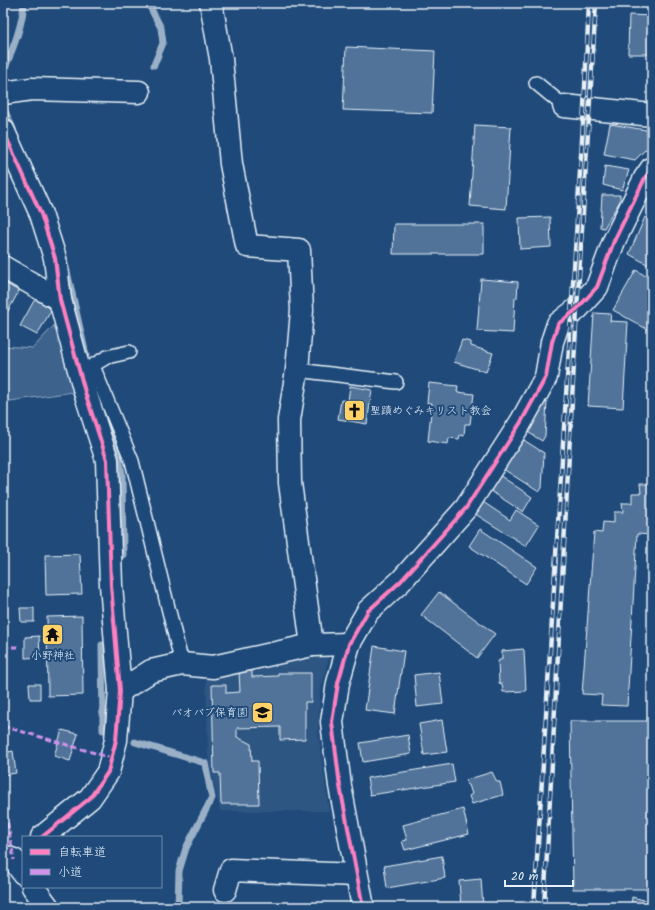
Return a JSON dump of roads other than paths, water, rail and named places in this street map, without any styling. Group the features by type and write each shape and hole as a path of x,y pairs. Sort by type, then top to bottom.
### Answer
{"street":[{"path":"211,3 221,59 231,164 247,246 299,250 302,310 297,370 289,420 290,484 312,645"},
{"path":"6,93 32,89 139,92"},
{"path":"564,106 652,115"},
{"path":"3,130 41,214 55,258 60,300 86,367 85,392 107,460 111,585 120,691 116,740 108,772 90,798 43,836"},
{"path":"362,907 340,786 332,722 338,683 349,644 368,611 402,581 466,508 521,422 546,377 552,342 558,324 577,309 597,287 614,241 645,178 652,168"},
{"path":"3,267 60,300"},
{"path":"120,691 152,671 182,664 213,667 312,645 349,644"},
{"path":"225,890 230,870 356,875"},
{"path":"34,888 48,907"}],"lane":[{"path":"536,83 564,106"},
{"path":"129,352 107,357 86,367 132,460 182,664"},
{"path":"297,370 396,382"}],"waterway":[{"path":"3,73 19,30 24,3"},
{"path":"148,3 161,28 163,43 154,65"},
{"path":"3,107 13,129"},
{"path":"66,267 86,355"},
{"path":"101,409 117,448 122,474 123,555"},
{"path":"102,645 103,730"},
{"path":"135,742 205,763 212,798 186,848 179,871 178,907"}],"railway":[{"path":"534,907 584,108 589,3"},
{"path":"544,907 577,309 596,3"}],"place":[{"name":"聖蹟めぐみキリスト教会","path":"354,410"},
{"name":"小野神社","path":"53,635"},
{"name":"バオバブ保育園","path":"263,712"}]}
